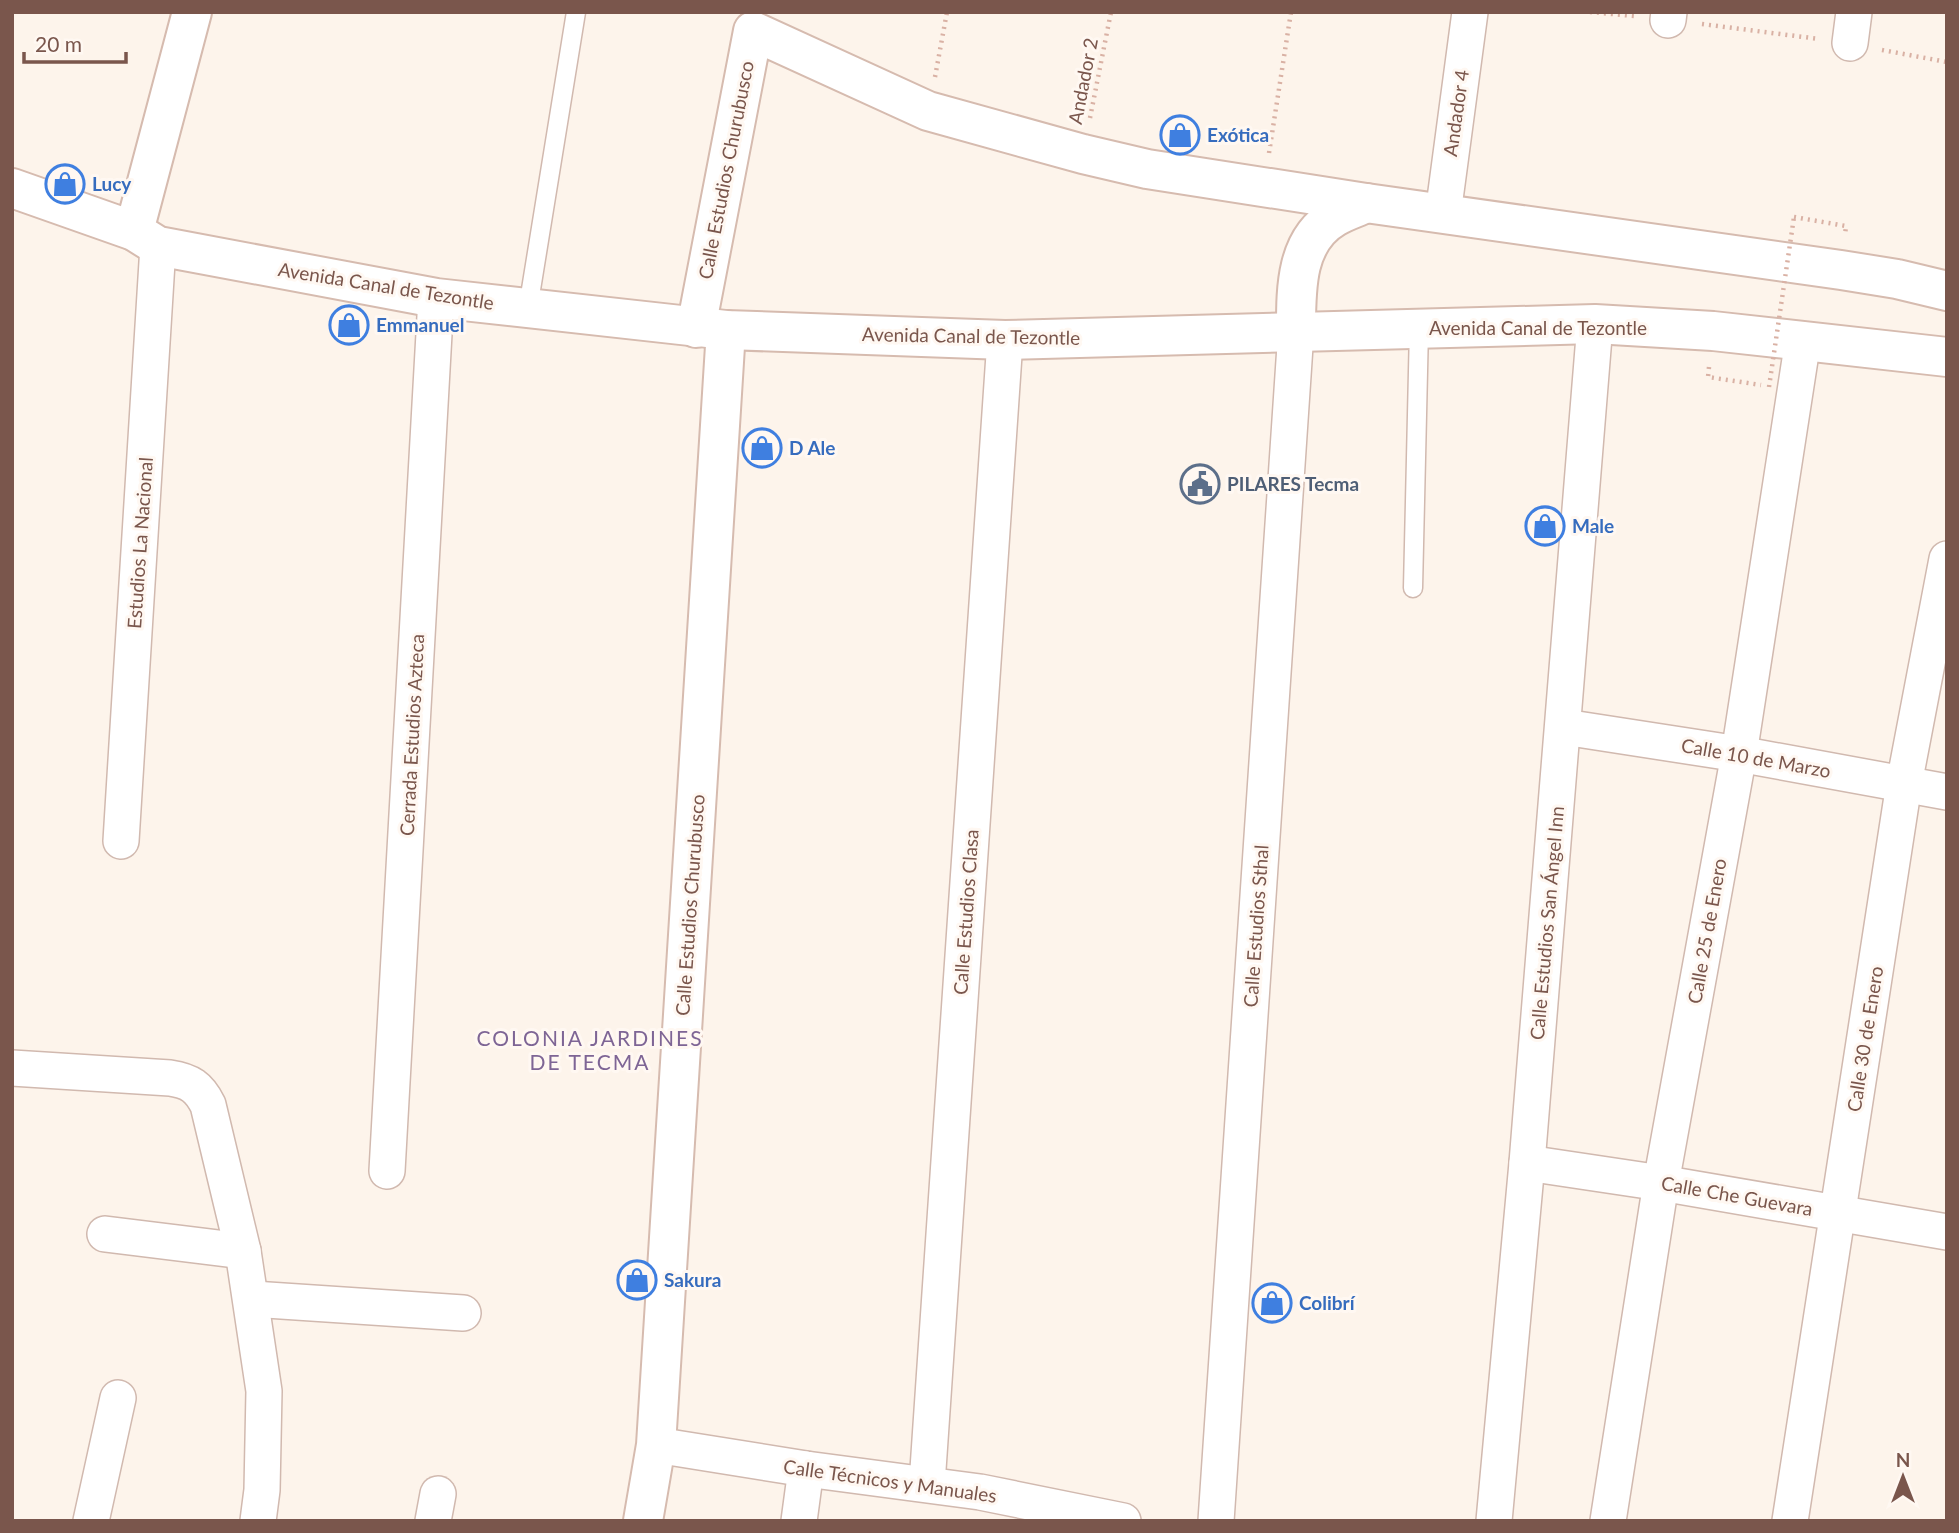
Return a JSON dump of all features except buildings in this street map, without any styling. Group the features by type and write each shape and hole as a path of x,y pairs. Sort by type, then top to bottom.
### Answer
{"street":[{"path":"146,239 192,12"},
{"name":"Andador 4","path":"1443,214 1470,12"},
{"path":"755,22 928,111 1083,155 1147,169 1263,188 1897,279 1947,291"},
{"name":"Calle Estudios Churubusco","path":"643,1521 656,1445 711,329 755,22"},
{"name":"Avenida Canal de Tezontle","path":"12,188 146,239 436,298 711,329 1005,340 1595,324 1713,331 1947,357"},
{"path":"1296,331 1300,262 1311,239 1334,217 1366,203"},
{"name":"Estudios La Nacional","path":"121,841 146,239"},
{"path":"1897,279 1947,280"},
{"name":"Cerrada Estudios Azteca","path":"387,1171 436,298"},
{"name":"Calle Estudios San Ángel Inn","path":"1494,1521 1564,727 1595,324"},
{"name":"Calle Estudios Sthal","path":"1216,1521 1296,331"},
{"name":"Calle Estudios Clasa","path":"927,1483 1005,340"},
{"name":"Calle 25 de Enero","path":"1608,1521 1661,1183 1739,754 1803,341"},
{"name":"Calle 30 de Enero","path":"1790,1521 1903,785 1947,559"},
{"name":"Calle 10 de Marzo","path":"1564,727 1739,754 1947,792"},
{"path":"12,1068 170,1078 187,1081 201,1091 208,1105 252,1299 264,1391 262,1490 258,1521"},
{"name":"Calle Che Guevara","path":"1527,1163 1947,1232"},
{"path":"105,1234 243,1251"},
{"path":"252,1299 463,1313"},
{"path":"90,1521 118,1398"},
{"name":"Calle Técnicos y Manuales","path":"656,1445 806,1469 927,1483 978,1506 1123,1521"},
{"path":"799,1521 806,1469"}],"lane":[{"path":"528,309 576,12"},
{"path":"1413,588 1419,328"}],"path":[{"path":"928,111 947,12"},
{"name":"Andador 2","path":"1083,155 1111,12"},
{"path":"1263,188 1291,12"},
{"path":"1590,12 1852,28 1947,62"},
{"path":"1708,377 1769,387 1794,217 1846,226"}],"place":[{"name":"Exótica","path":"1180,135"},
{"name":"Lucy","path":"65,184"},
{"name":"Emmanuel","path":"349,325"},
{"name":"D Ale","path":"762,448"},
{"name":"PILARES Tecma","path":"1200,484"},
{"name":"Male","path":"1545,526"},
{"name":"Sakura","path":"637,1280"},
{"name":"Colibrí","path":"1272,1303"}],"district":[{"name":"COLONIA JARDINES DE TECMA","path":"590,1051"}]}
